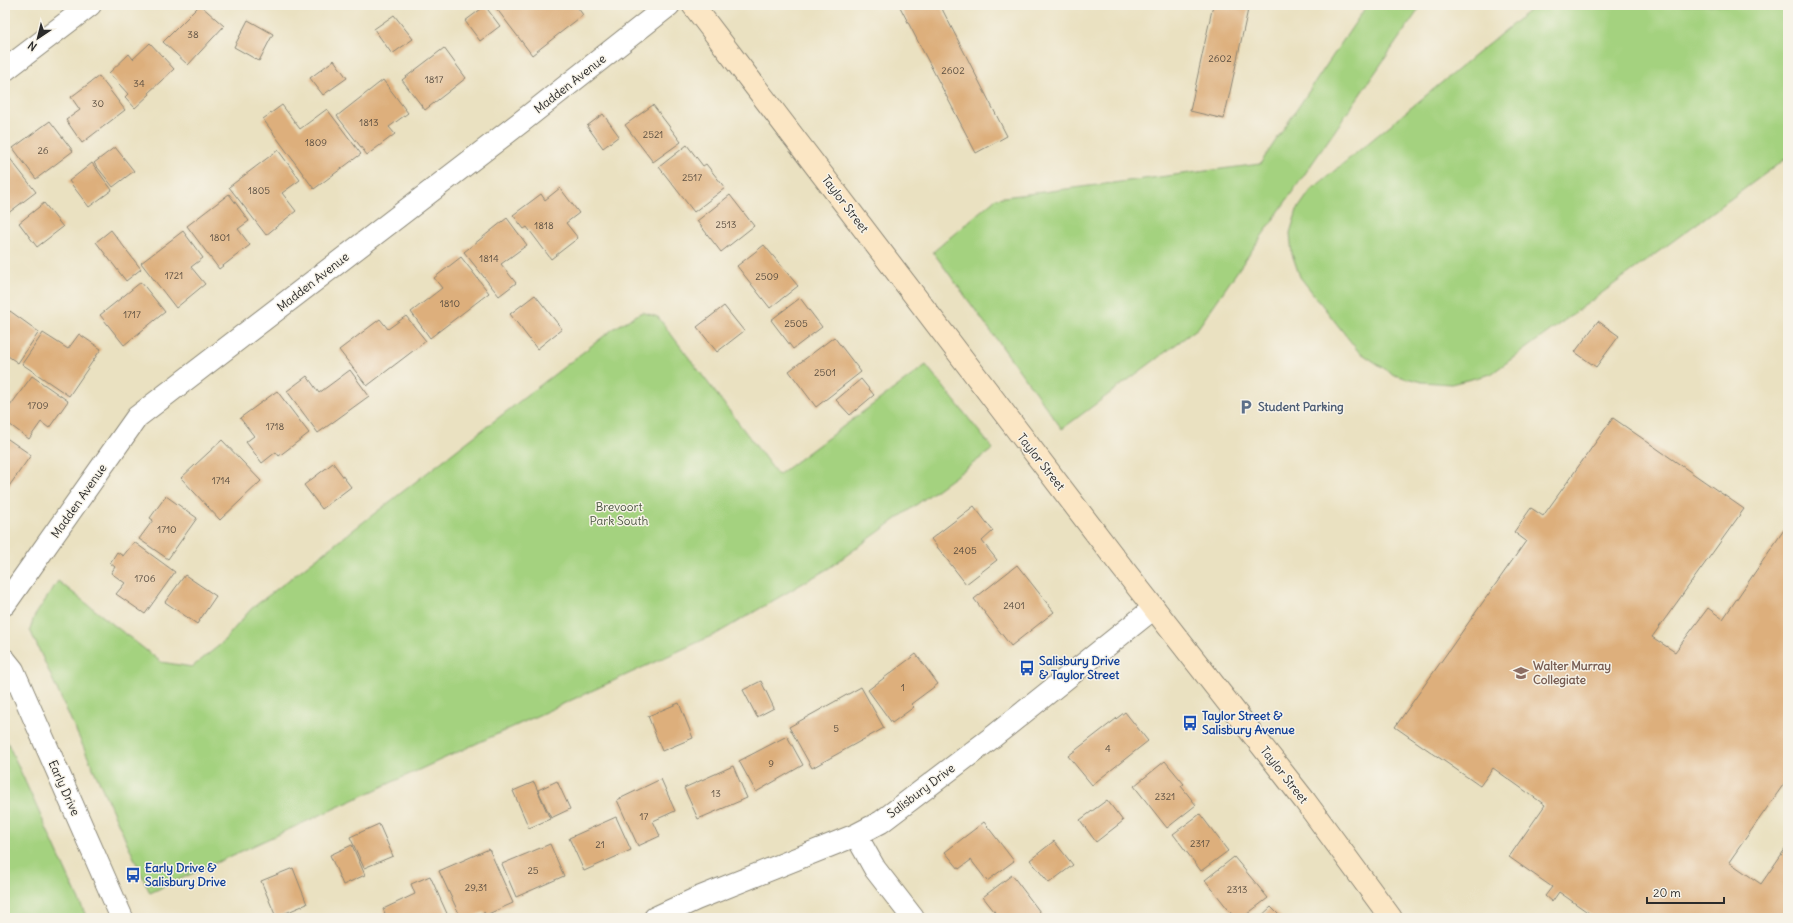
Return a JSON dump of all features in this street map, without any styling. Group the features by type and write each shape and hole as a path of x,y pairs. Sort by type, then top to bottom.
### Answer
{"main road":[{"name":"Taylor Street","path":"693,5 1154,608 1305,801 1391,918"}],"street":[{"path":"5,70 90,5"},
{"name":"Madden Avenue","path":"5,604 137,417 669,5"},
{"name":"Salisbury Drive","path":"655,918 696,899 856,835 881,822 994,736 1154,608"},
{"name":"Early Drive","path":"5,660 13,670 122,918"},
{"path":"856,835 875,869 913,918"}],"green space":[{"path":"1367,5 1422,5 1198,328 1062,429 933,252 996,198 1260,164"},
{"path":"1536,5 1788,5 1788,157 1491,374 1451,384 1422,382 1394,375 1358,351 1300,277 1292,254 1290,233 1297,210 1311,190"},
{"name":"Brevoort Park South","path":"642,312 658,317 778,475 926,365 993,449 829,568 718,633 150,893 30,630 34,617 58,581 161,662 192,667 221,644 251,609 613,329"},
{"path":"5,737 87,918 5,918"}],"building":[{"path":"200,5 224,26 188,65 163,42"},
{"path":"501,5 576,5 583,15 532,55 496,8"},
{"path":"899,5 940,5 1007,136 976,153"},
{"path":"1213,5 1249,5 1224,119 1190,111"},
{"path":"485,6 500,26 480,41 465,21"},
{"path":"394,15 413,39 392,54 374,29"},
{"path":"248,20 273,34 259,61 234,47"},
{"path":"150,43 174,69 148,93 150,94 135,108 125,97 128,94 109,73 129,54 133,59"},
{"path":"444,48 466,78 425,110 402,80"},
{"path":"334,60 347,78 323,95 310,78"},
{"path":"99,76 125,110 82,143 66,120 80,110 71,97"},
{"path":"383,80 408,113 389,127 395,134 367,155 337,116"},
{"path":"282,105 300,129 327,109 361,154 314,189 263,119"},
{"path":"653,105 681,142 653,162 625,125"},
{"path":"603,114 619,136 603,148 587,126"},
{"path":"50,121 73,151 36,179 13,148"},
{"path":"687,145 703,166 706,164 725,188 694,212 659,167"},
{"path":"115,147 134,171 113,187 94,163"},
{"path":"278,150 300,180 282,193 296,211 266,235 229,187"},
{"path":"5,152 36,192 7,214 5,212"},
{"path":"92,163 112,190 89,207 69,181"},
{"path":"560,188 579,213 566,223 578,238 551,259 527,227 524,229 513,215 541,194 545,200"},
{"path":"229,194 249,221 238,229 250,245 219,269 187,226"},
{"path":"730,195 754,226 721,252 697,221"},
{"path":"44,203 63,227 37,247 19,223"},
{"path":"507,218 527,245 501,264 516,283 499,296 464,252"},
{"path":"111,230 141,269 126,281 96,242"},
{"path":"183,231 203,258 191,267 205,284 176,308 141,263"},
{"path":"764,245 798,286 770,308 737,266"},
{"path":"461,257 489,293 430,338 411,312 442,288 434,278"},
{"path":"141,282 165,312 124,345 100,315"},
{"path":"535,295 562,329 537,349 510,314"},
{"path":"800,298 822,327 793,349 771,320"},
{"path":"724,306 744,331 717,352 697,327"},
{"path":"10,311 39,332 18,363 5,354 5,318"},
{"path":"406,316 426,341 367,386 339,350 380,319 388,329"},
{"path":"1598,321 1619,336 1596,367 1575,352"},
{"path":"43,333 68,349 79,334 101,349 69,396 22,364"},
{"path":"834,337 861,372 816,407 789,371"},
{"path":"350,370 369,396 318,433 287,391 307,376 319,393"},
{"path":"32,376 68,401 49,428 41,422 29,439 5,421 5,409 7,410"},
{"path":"861,379 874,395 850,415 836,400"},
{"path":"277,391 309,433 279,456 276,452 262,463 246,442 254,436 240,418"},
{"path":"1613,418 1744,509 1652,637 1675,652 1708,608 1723,619 1788,524 1788,778 1729,862 1761,884 1788,845 1788,918 1596,918 1559,892 1552,902 1545,896 1552,887 1509,857 1545,805 1493,768 1480,786 1395,727 1526,541 1514,532 1531,508 1543,516"},
{"path":"5,437 31,455 5,492"},
{"path":"222,440 261,481 220,520 181,478"},
{"path":"333,463 351,487 322,509 304,485"},
{"path":"166,496 197,518 168,559 139,539 153,520 150,518"},
{"path":"974,506 993,531 982,541 997,560 966,584 931,539"},
{"path":"134,542 175,572 145,614 116,594 125,583 111,573 115,567 110,563 117,552 123,556"},
{"path":"1017,565 1054,612 1011,646 974,599"},
{"path":"185,575 216,596 197,624 165,602"},
{"path":"916,654 938,684 911,704 914,707 892,723 868,690"},
{"path":"761,681 774,708 757,717 743,690"},
{"path":"861,687 884,728 812,768 789,727"},
{"path":"679,703 693,738 662,751 648,716"},
{"path":"1125,712 1148,741 1092,785 1068,756"},
{"path":"787,736 803,765 756,792 739,761"},
{"path":"1165,761 1184,784 1181,786 1196,805 1167,828 1134,786"},
{"path":"733,766 747,798 698,819 684,788"},
{"path":"661,779 675,811 653,821 660,836 638,846 617,800"},
{"path":"557,781 570,809 551,818 538,790"},
{"path":"534,782 550,819 529,828 513,791"},
{"path":"1107,800 1123,821 1096,842 1080,820"},
{"path":"1200,814 1228,851 1201,871 1173,834"},
{"path":"616,817 631,850 584,871 569,838"},
{"path":"984,822 1014,861 987,881 971,860 959,869 945,852"},
{"path":"379,824 393,856 364,868 350,837"},
{"path":"1054,841 1073,865 1049,883 1030,860"},
{"path":"550,844 564,876 516,897 502,864"},
{"path":"352,845 365,875 343,885 330,855"},
{"path":"489,849 513,903 486,915 484,912 469,918 461,918 439,871"},
{"path":"1234,857 1268,898 1242,918 1235,918 1205,880"},
{"path":"293,868 307,904 276,917 261,881"},
{"path":"1012,875 1043,916 1041,918 1002,918 999,915 998,916 983,897"},
{"path":"430,876 449,918 387,918 383,909 415,894 411,884"},
{"path":"1271,907 1282,918 1259,918"}],"place":[{"name":"Student Parking","path":"1246,407"},
{"name":"Salisbury Drive & Taylor Street","path":"1027,668"},
{"name":"Walter Murray Collegiate","path":"1521,673"},
{"name":"Taylor Street & Salisbury Avenue","path":"1190,723"},
{"name":"Early Drive & Salisbury Drive","path":"133,875"}]}
